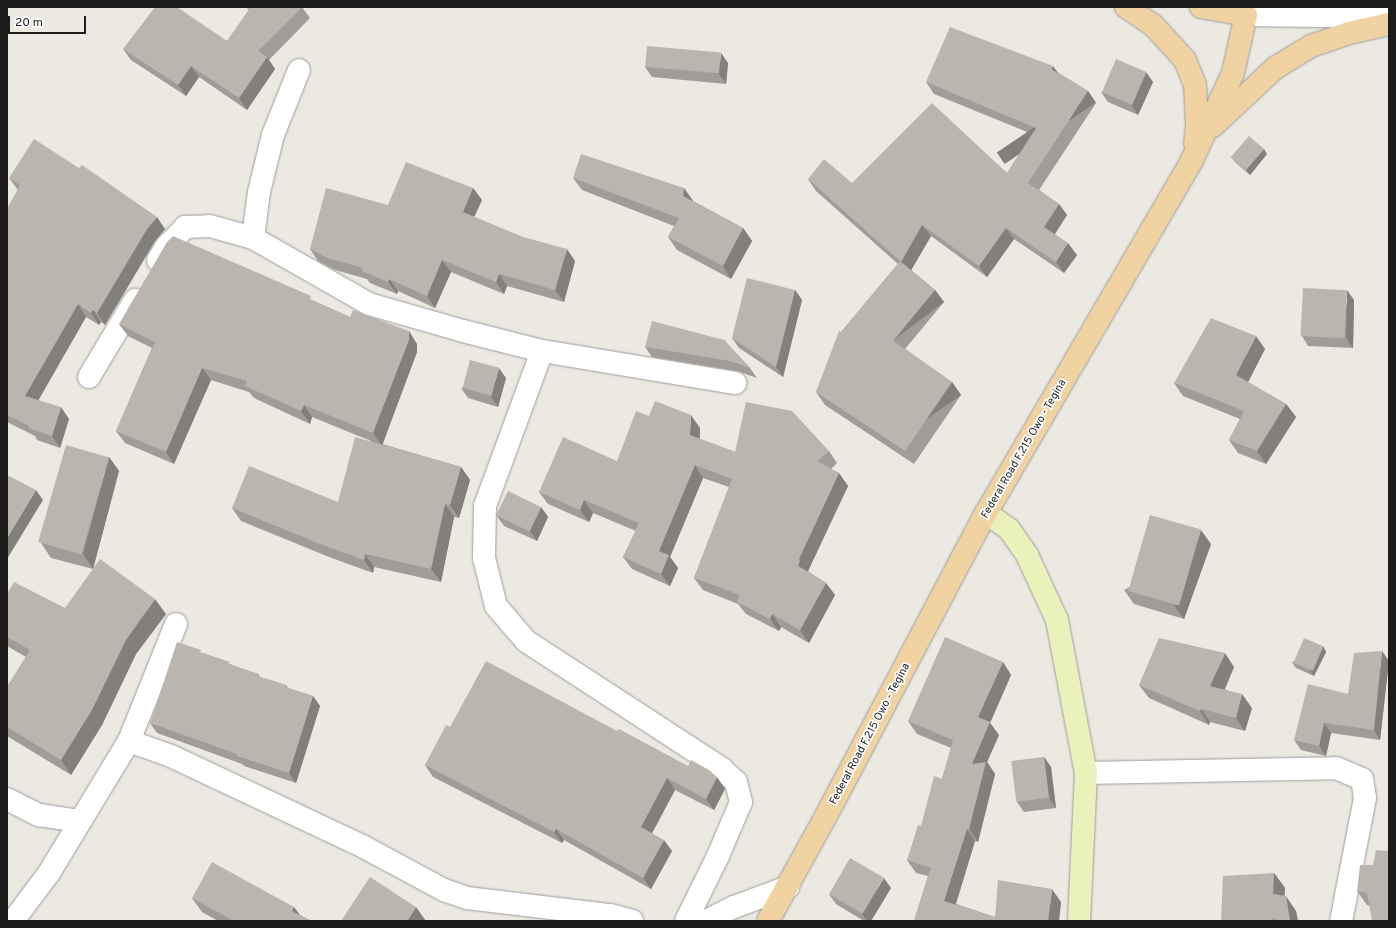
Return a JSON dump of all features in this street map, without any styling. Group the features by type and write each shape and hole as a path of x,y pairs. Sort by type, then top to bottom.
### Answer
{"main road":[{"path":"1126,7 1153,25 1185,60 1195,85 1197,118 1191,162"},
{"path":"1202,7 1246,15"},
{"name":"Federal Road F.215 Owo - Tegina","path":"768,921 788,887 986,513 1191,162 1233,72 1246,15"},
{"path":"1204,135 1275,68 1311,46 1349,33 1389,24"},
{"path":"986,513 1009,529 1027,555 1057,620 1086,773 1079,921"}],"street":[{"path":"1246,15 1389,17"},
{"path":"253,238 259,192 273,136 299,70"},
{"path":"89,378 166,247 185,227 210,226 253,238 369,304 463,331 542,351 735,383"},
{"path":"542,351 485,506 484,558 496,606 526,641 722,768 736,782 741,802 718,856 686,921"},
{"path":"13,921 49,873 129,741 176,624"},
{"path":"129,741 171,756 357,844 444,890 467,898 610,915 632,921"},
{"path":"1086,773 1336,768 1362,779 1365,798 1341,921"},
{"path":"7,799 39,815 80,821"},
{"path":"706,921 734,907 788,887"}],"building":[{"path":"155,7 177,7 227,41 250,8 249,7 302,7 258,51 267,57 239,98 191,66 178,85 123,49"},
{"path":"950,27 1053,66 1051,69 1088,91 1028,183 1059,204 1044,227 1068,243 1056,262 1006,228 979,266 922,225 901,262 808,179 824,159 852,183 932,103 1007,173 1036,128 926,82"},
{"path":"647,46 721,52 719,73 645,67"},
{"path":"1116,59 1146,72 1132,105 1102,92"},
{"path":"1249,136 1264,149 1246,170 1231,157"},
{"path":"34,139 79,168 82,165 157,217 147,229 97,313 93,310 91,313 78,304 25,396 61,407 52,436 29,428 29,426 7,415 7,209 20,185 9,178"},
{"path":"581,154 684,188 683,196 743,228 723,266 668,237 679,218 573,178"},
{"path":"406,162 473,188 463,212 523,237 567,249 555,290 499,274 496,282 442,260 427,296 389,279 388,282 362,271 363,268 327,258 310,249 326,188 388,205"},
{"path":"173,236 311,296 310,299 350,317 353,310 409,331 409,340 373,433 304,405 301,411 245,386 247,381 202,368 166,452 116,431 155,342 119,324 167,242"},
{"path":"900,261 935,290 893,341 952,382 905,451 816,392 839,331 841,332"},
{"path":"747,278 795,290 776,367 732,338"},
{"path":"1303,288 1347,290 1344,338 1300,336"},
{"path":"1211,318 1256,336 1236,375 1286,404 1257,451 1229,440 1244,411 1174,383"},
{"path":"652,321 724,340 750,368 730,361 645,347"},
{"path":"470,360 499,368 491,396 462,388"},
{"path":"655,401 691,415 690,435 735,452 746,402 792,411 829,451 817,461 839,473 799,559 798,566 826,583 800,630 772,614 770,619 737,602 740,595 694,578 732,479 695,465 659,551 669,555 661,574 623,557 639,523 584,500 580,510 539,492 563,437 617,461 636,411 649,416"},
{"path":"355,437 461,467 450,505 445,504 431,569 365,554 364,560 320,544 232,508 249,466 338,502"},
{"path":"66,445 109,457 81,554 38,542"},
{"path":"7,475 36,490 7,538"},
{"path":"508,491 541,507 529,531 496,515"},
{"path":"1150,515 1201,530 1179,606 1128,591"},
{"path":"100,559 155,599 126,640 92,710 61,760 7,727 7,687 30,650 7,637 7,594 14,582 65,608"},
{"path":"945,637 1003,662 978,717 990,722 972,764 986,762 969,829 967,829 944,901 995,917 998,880 1052,889 1048,921 914,921 931,868 907,860 918,825 921,826 934,776 942,779 953,740 908,721"},
{"path":"1159,638 1225,653 1210,686 1242,694 1236,718 1201,709 1200,711 1139,685"},
{"path":"1304,638 1323,646 1313,671 1293,663"},
{"path":"177,642 201,650 200,652 230,662 229,664 258,674 257,676 286,685 285,687 313,696 289,773 237,756 237,754 150,723"},
{"path":"1382,651 1374,730 1324,723 1319,746 1294,740 1308,684 1348,694 1354,653"},
{"path":"486,661 617,731 619,729 688,766 691,760 709,770 717,777 706,799 667,778 641,827 664,840 643,878 556,829 554,832 425,765 446,725 450,727"},
{"path":"1044,757 1049,798 1016,802 1011,761"},
{"path":"1376,850 1389,851 1389,921 1372,921 1367,893 1357,891 1360,865 1373,865"},
{"path":"850,858 884,878 863,914 829,894"},
{"path":"212,862 294,907 292,911 311,921 234,921 192,898"},
{"path":"1274,873 1273,894 1286,896 1290,921 1272,919 1272,921 1221,921 1223,876"},
{"path":"370,877 416,907 407,921 341,921"}]}
